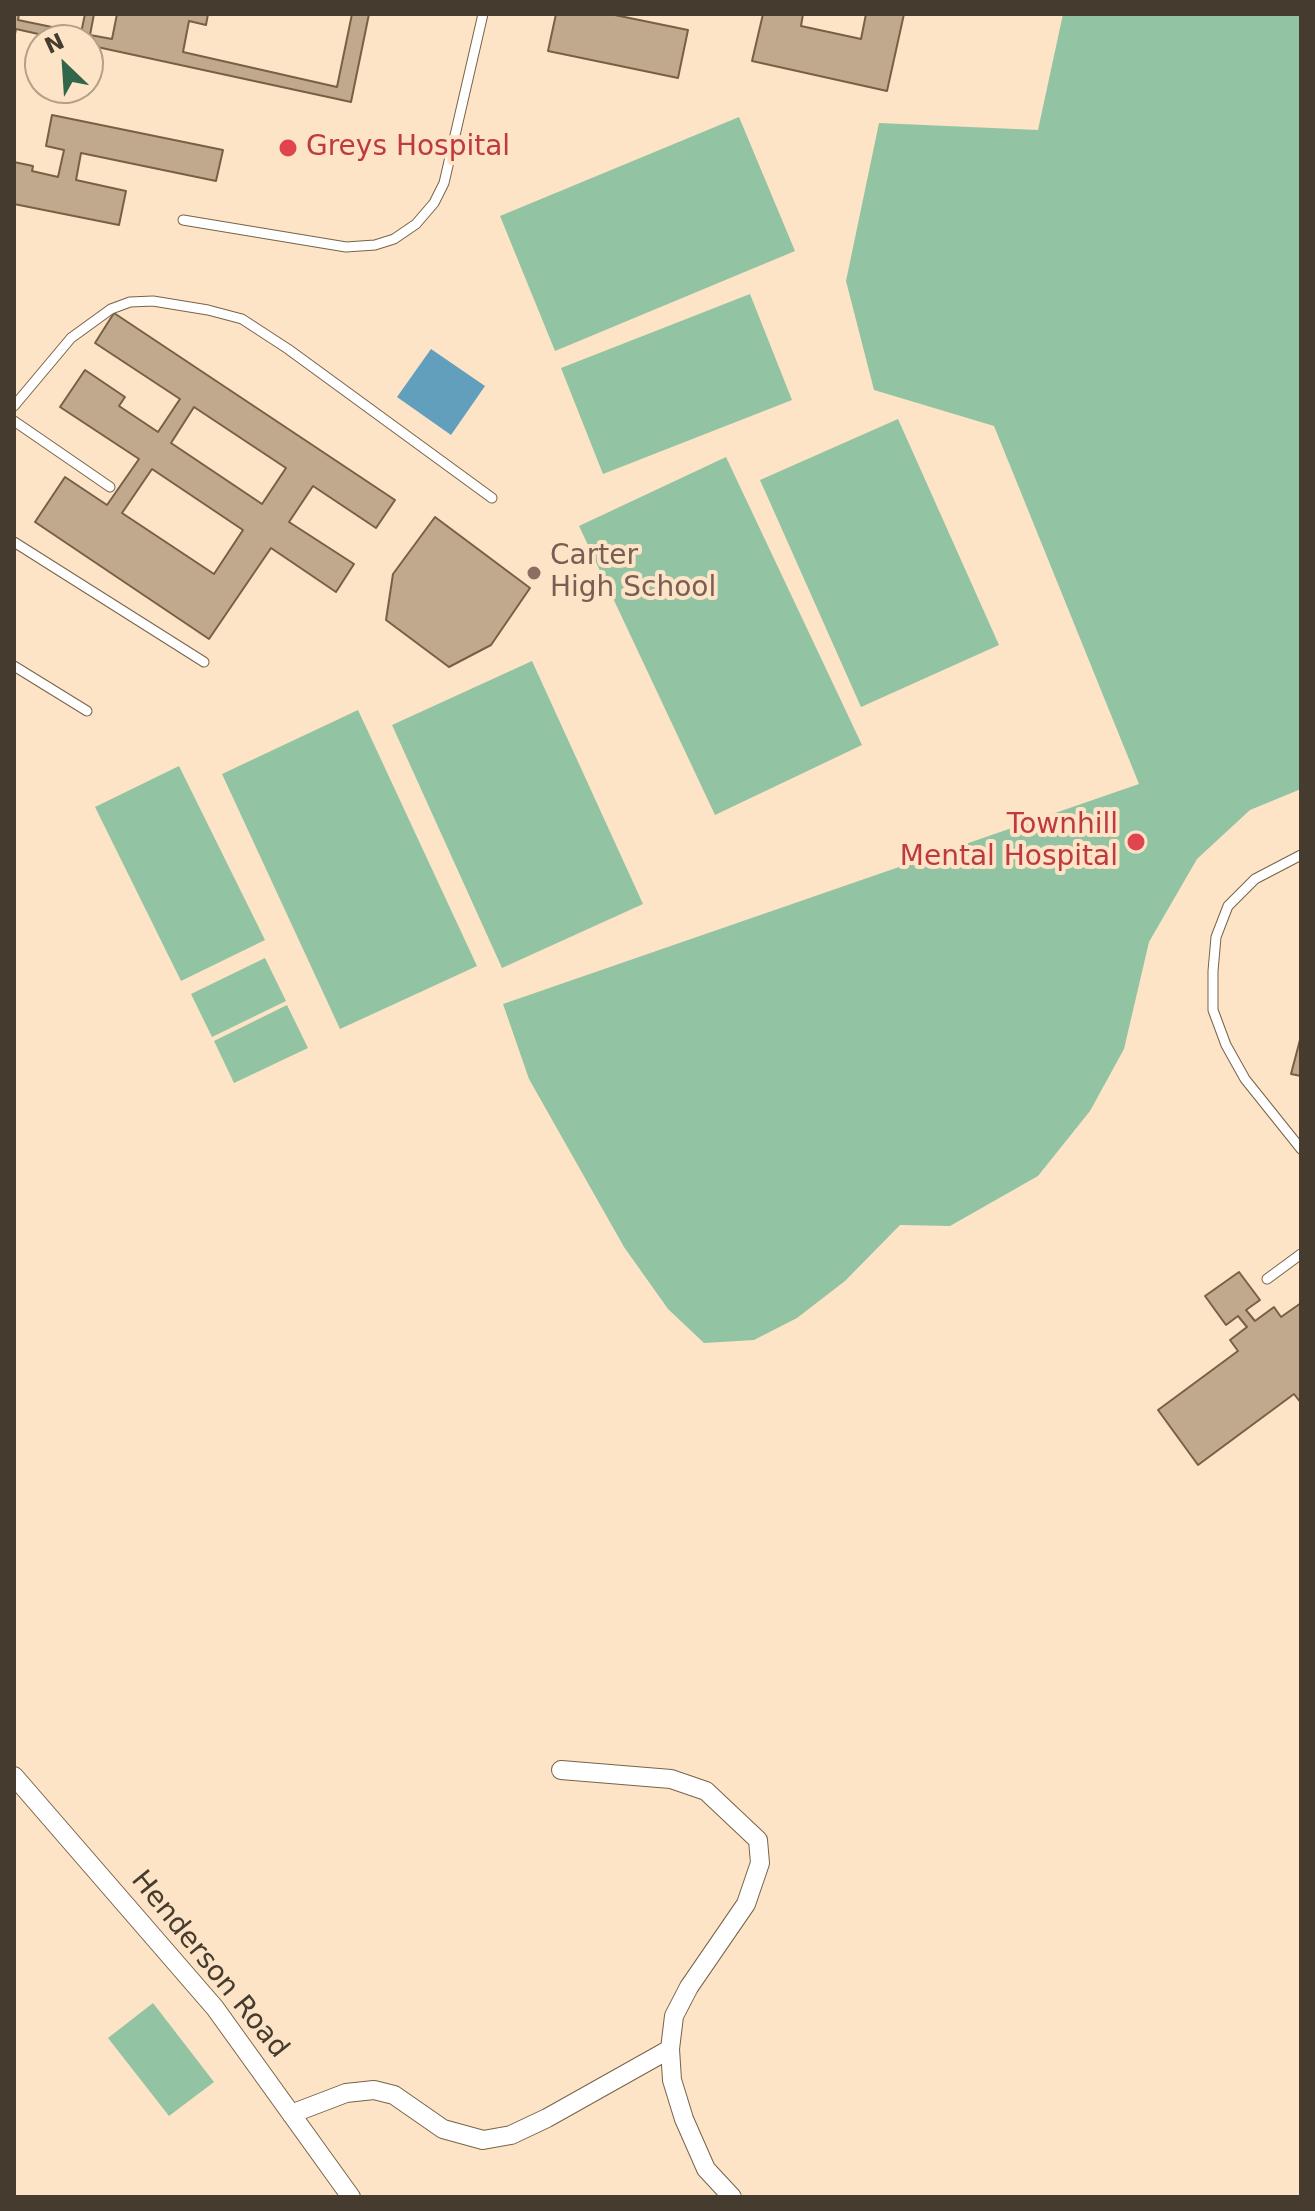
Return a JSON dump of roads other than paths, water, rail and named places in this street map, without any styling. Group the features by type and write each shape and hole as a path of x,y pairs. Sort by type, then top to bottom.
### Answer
{"street":[{"path":"561,1770 671,1779 706,1791 758,1840 760,1863 746,1904 689,1987 674,2016 670,2049 672,2080 684,2119 706,2169 732,2197"},
{"name":"Henderson Road","path":"14,1776 215,2008 351,2197"},
{"path":"291,2114 346,2093 374,2090 394,2095 443,2129 483,2140 511,2135 547,2118 670,2049"}],"lane":[{"path":"183,220 346,247 375,245 394,239 416,224 434,203 444,183 483,14"},
{"path":"14,406 71,338 111,309 130,302 153,301 208,310 242,319 288,349 492,498"},
{"path":"14,421 110,487"},
{"path":"14,542 204,662"},
{"path":"14,666 87,711"},
{"path":"1301,855 1255,879 1228,906 1216,937 1213,1010 1226,1045 1245,1079 1301,1149"},
{"path":"1267,1279 1301,1254"}],"water":[{"path":"431,349 485,386 451,435 397,397"}],"place":[{"name":"Greys Hospital","path":"288,148"},
{"name":"Carter High School","path":"534,573"},
{"name":"Townhill Mental Hospital","path":"1136,842"}]}
